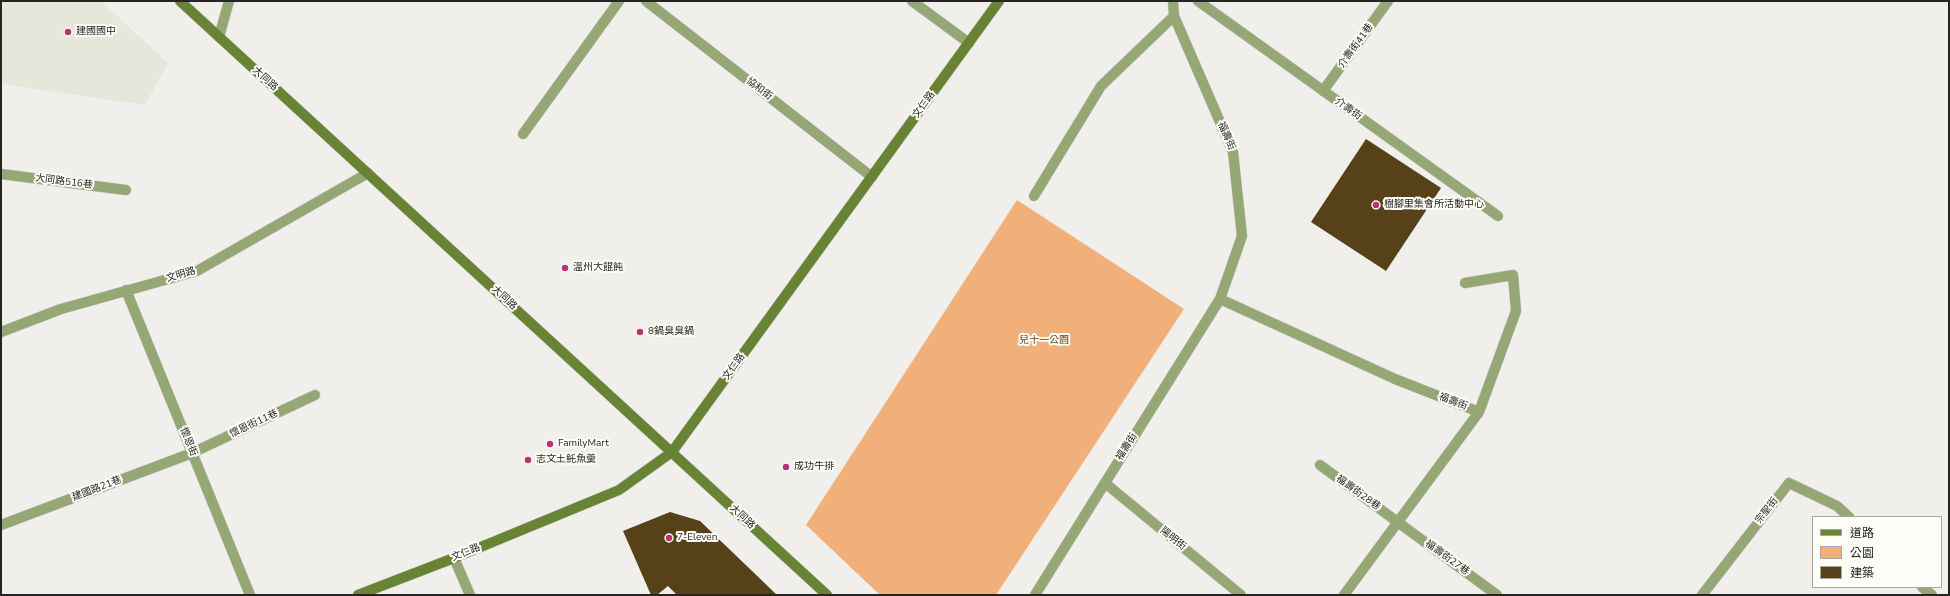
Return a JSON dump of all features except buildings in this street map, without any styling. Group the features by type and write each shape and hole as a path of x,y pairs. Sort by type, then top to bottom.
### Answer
{"main road":[{"name":"大同路","path":"180,1 827,595"},
{"name":"文仁路","path":"358,595 454,558 619,490 672,452 999,1"}],"street":[{"path":"219,37 229,1"},
{"path":"523,134 619,1"},
{"name":"協和街","path":"646,1 872,177"},
{"path":"912,1 969,43"},
{"name":"福壽街","path":"1035,595 1220,299 1242,236 1233,152 1174,16 1173,1"},
{"name":"介壽街","path":"1198,1 1498,216"},
{"name":"介壽街41巷","path":"1323,91 1388,1"},
{"path":"1034,196 1101,86 1174,16"},
{"name":"文明路","path":"1,332 61,308 197,271 368,173"},
{"name":"大同路516巷","path":"1,174 126,190"},
{"path":"1465,283 1513,275 1516,311 1479,412"},
{"name":"懷恩街","path":"126,290 250,595"},
{"name":"福壽街","path":"1220,299 1395,379 1479,412 1344,595"},
{"name":"懷恩街11巷","path":"192,453 315,396"},
{"name":"建國路21巷","path":"1,525 192,453"},
{"name":"福壽街28巷","path":"1320,465 1397,522"},
{"name":"陽明街","path":"1105,483 1241,595"},
{"name":"宗聖街","path":"1702,595 1789,483 1837,506 1849,516"},
{"name":"福壽街27巷","path":"1397,522 1497,595"},
{"path":"454,558 470,595"},
{"path":"1923,588 1932,595"}],"shaded area":[{"name":"建國國中","path":"1,1 101,1 168,63 145,105 1,84"}],"green space":[{"name":"兒十一公園","path":"1017,200 1184,309 996,595 880,595 806,525"}],"place":[{"name":"建國國中","path":"68,32"},
{"name":"樹腳里集會所活動中心","path":"1376,205"},
{"name":"溫州大餛飩","path":"565,268"},
{"name":"8鍋臭臭鍋","path":"640,332"},
{"name":"FamilyMart","path":"550,444"},
{"name":"志文土魠魚羹","path":"528,460"},
{"name":"成功牛排","path":"786,467"},
{"name":"7-Eleven","path":"669,538"}]}
